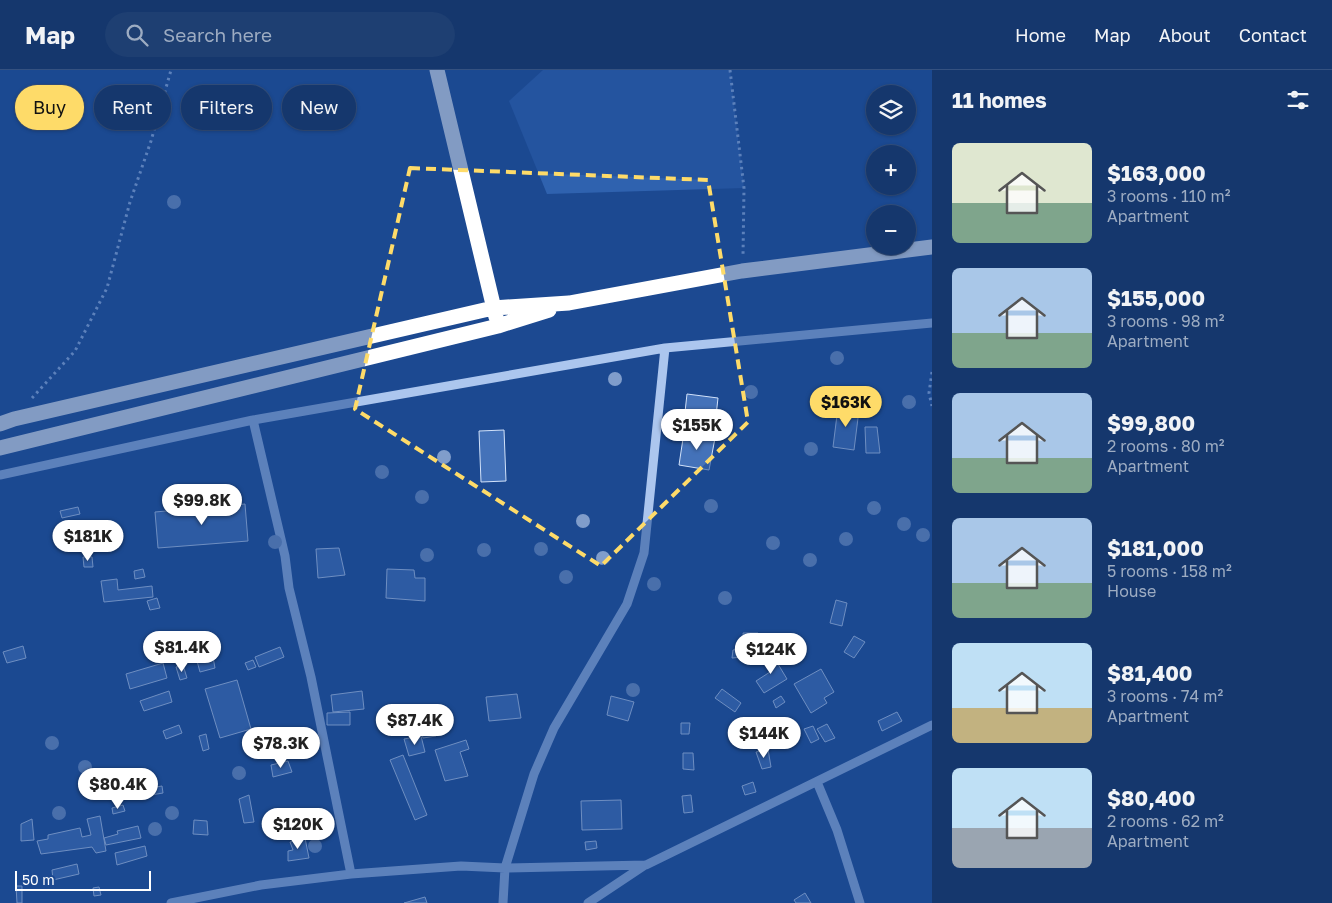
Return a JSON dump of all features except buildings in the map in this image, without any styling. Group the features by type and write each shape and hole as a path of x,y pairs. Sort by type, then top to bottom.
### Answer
{"highway":[{"path":"437,70 498,326"},
{"path":"7,422 493,308 569,303 742,271 932,247"},
{"path":"0,448 498,326 569,303"}],"street":[{"path":"0,474 253,420 665,348 932,323"},
{"path":"503,903 505,868 534,774 554,728 627,604 639,572 645,544 665,348"},
{"path":"253,420 284,556 289,588 311,676 351,874"},
{"path":"588,903 646,865 932,725"},
{"path":"817,782 837,830 860,903"},
{"path":"171,903 261,886 351,874 461,866 505,868 646,865"}],"path":[{"path":"7,422 75,352 107,288 130,202 151,141 171,70"},
{"path":"730,70 744,188 742,271"},
{"path":"932,372 929,393 932,406"}],"highlighted area":[{"path":"410,168 708,180 748,422 601,566 355,409"}],"shaded area":[{"path":"543,70 730,70 744,188 547,194 509,101"}]}
